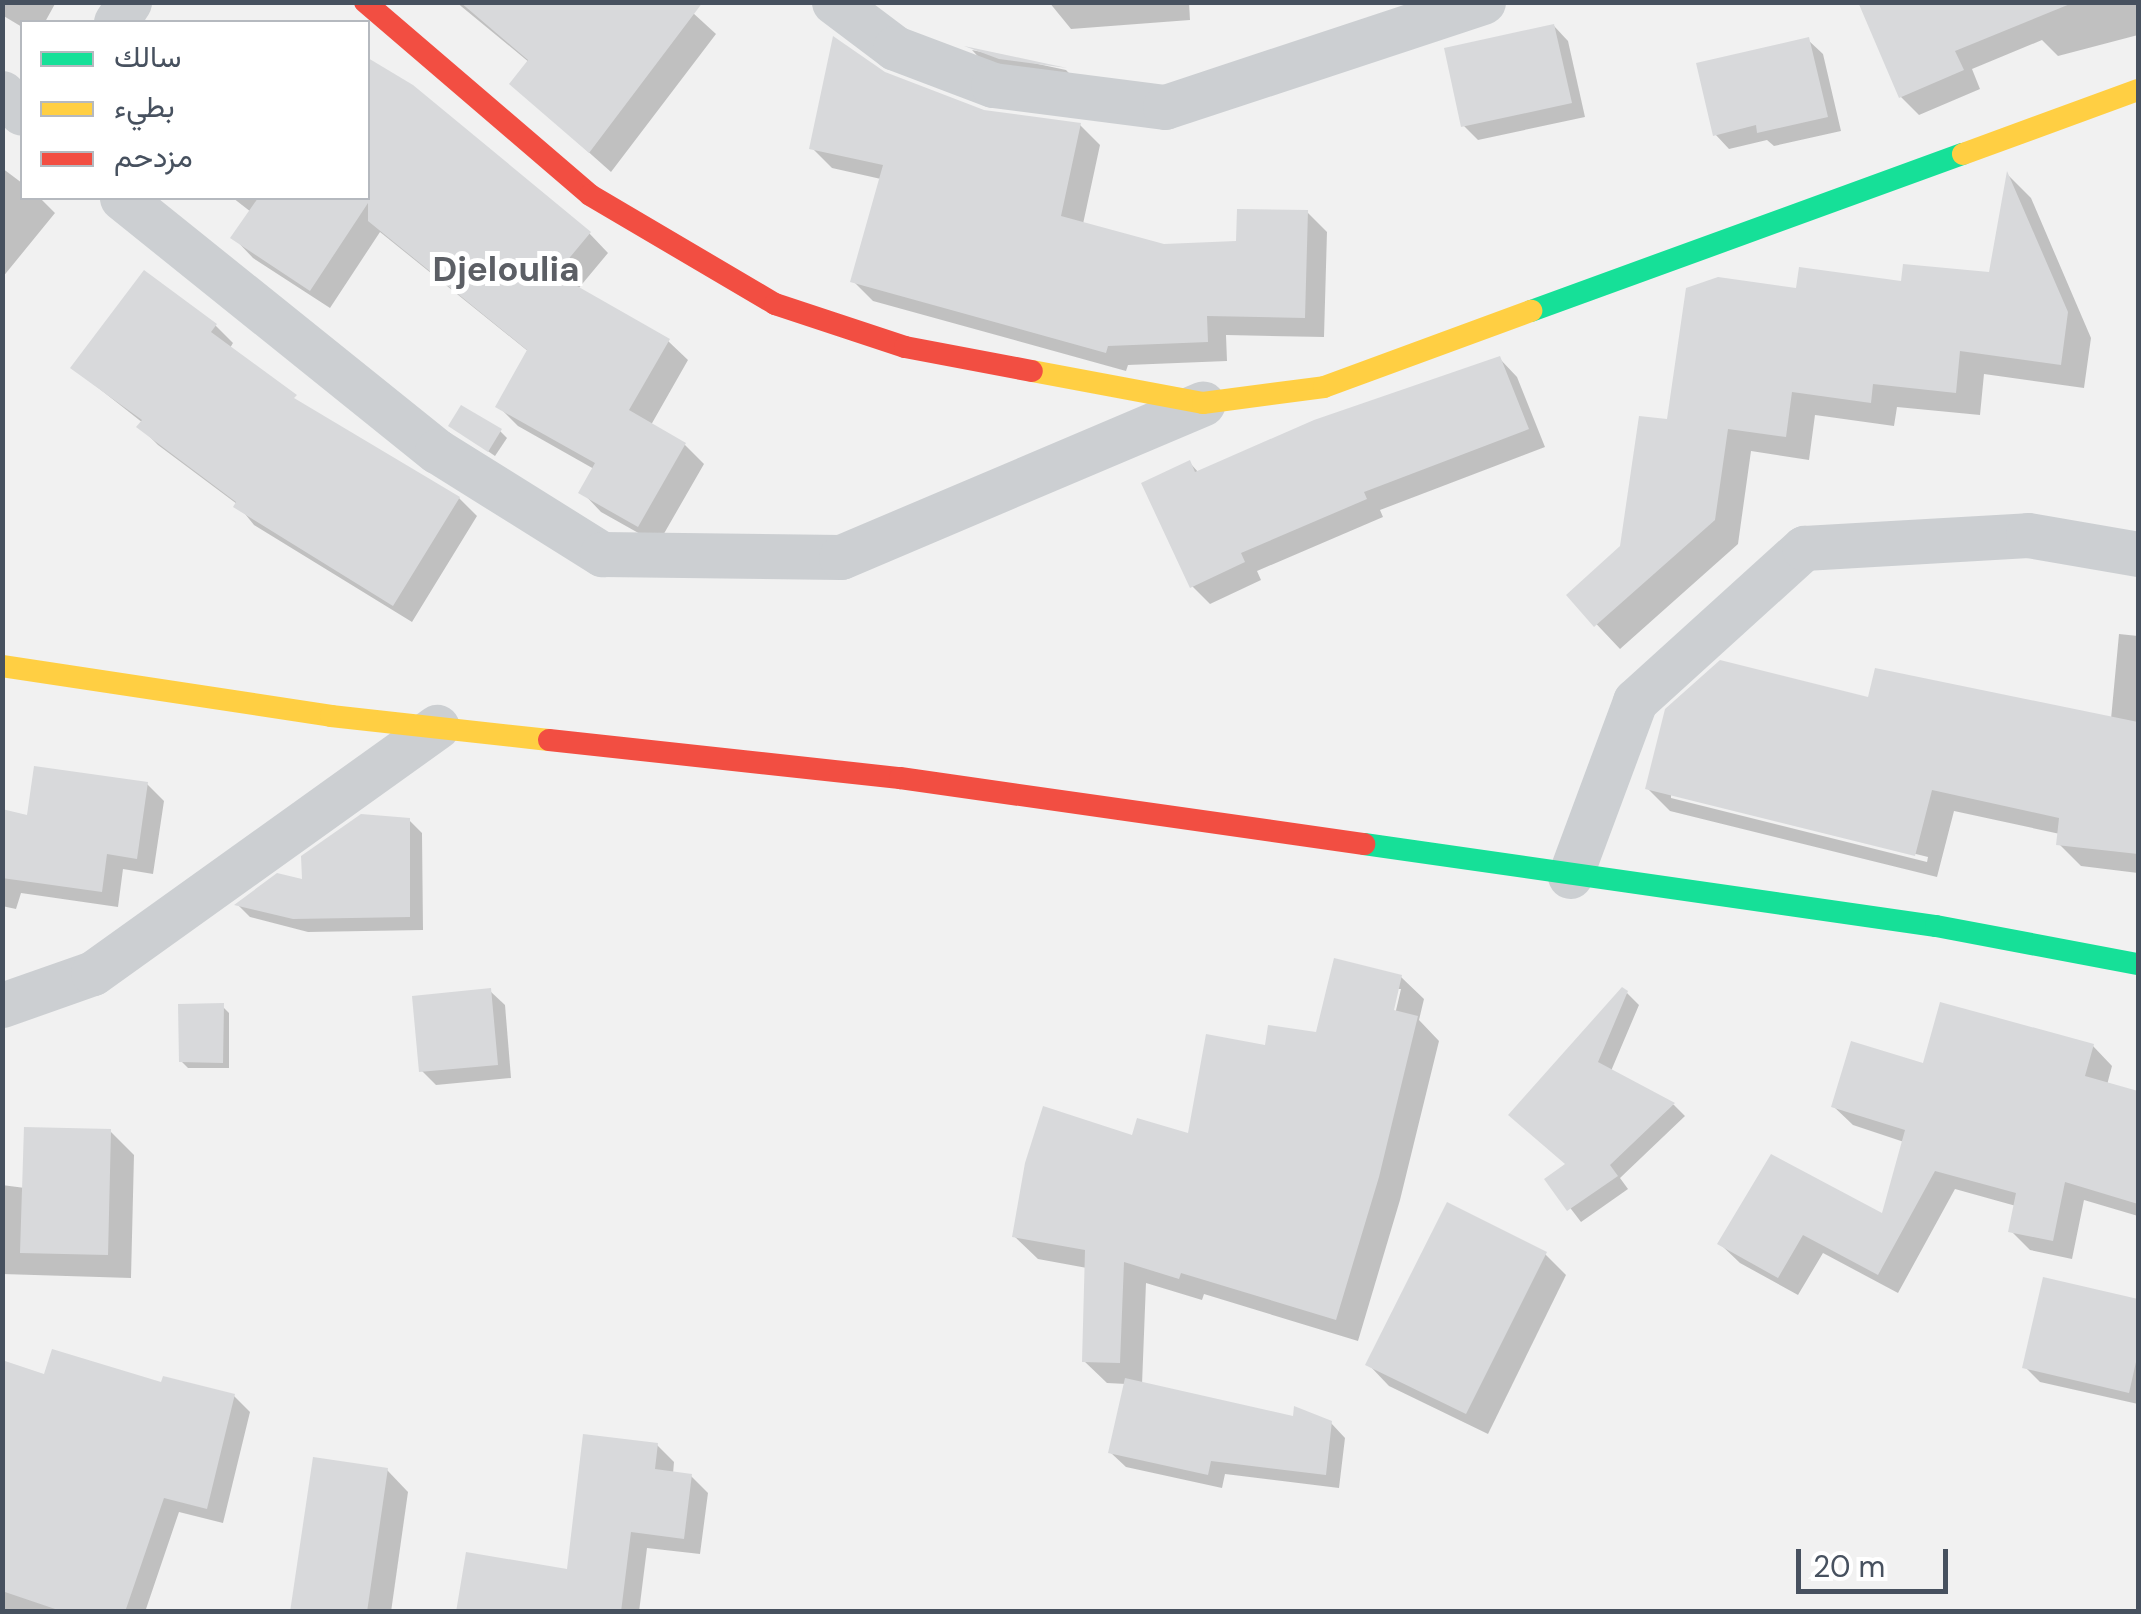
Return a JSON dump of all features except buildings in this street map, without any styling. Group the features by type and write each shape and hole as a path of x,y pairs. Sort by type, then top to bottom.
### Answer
{"main road":[{"path":"365,2 590,194 774,304 905,347 1203,403 1324,387 2138,90"},
{"path":"2,666 331,716 900,778 1936,926 2138,964"}],"street":[{"path":"834,2 895,48 993,85 1165,106 1482,2"},
{"path":"2,93 20,111"},
{"path":"124,200 437,451 602,554 841,557 1203,403"},
{"path":"1570,876 1635,700 1804,548 2028,535 2138,554"},
{"path":"2,1005 94,973 437,727"}],"traffic: fast":[{"path":"1531,311 1963,154"},
{"path":"1364,844 1936,926 2138,964"}],"traffic: slow":[{"path":"1963,154 2138,90"},
{"path":"1032,371 1203,403 1324,387 1531,311"},
{"path":"2,666 331,716 549,740"}],"traffic: jam":[{"path":"365,2 590,195 775,304 905,347 1032,371"},
{"path":"549,740 900,778 1364,844"}],"district":[{"name":"Djeloulia","path":"506,269"}]}
